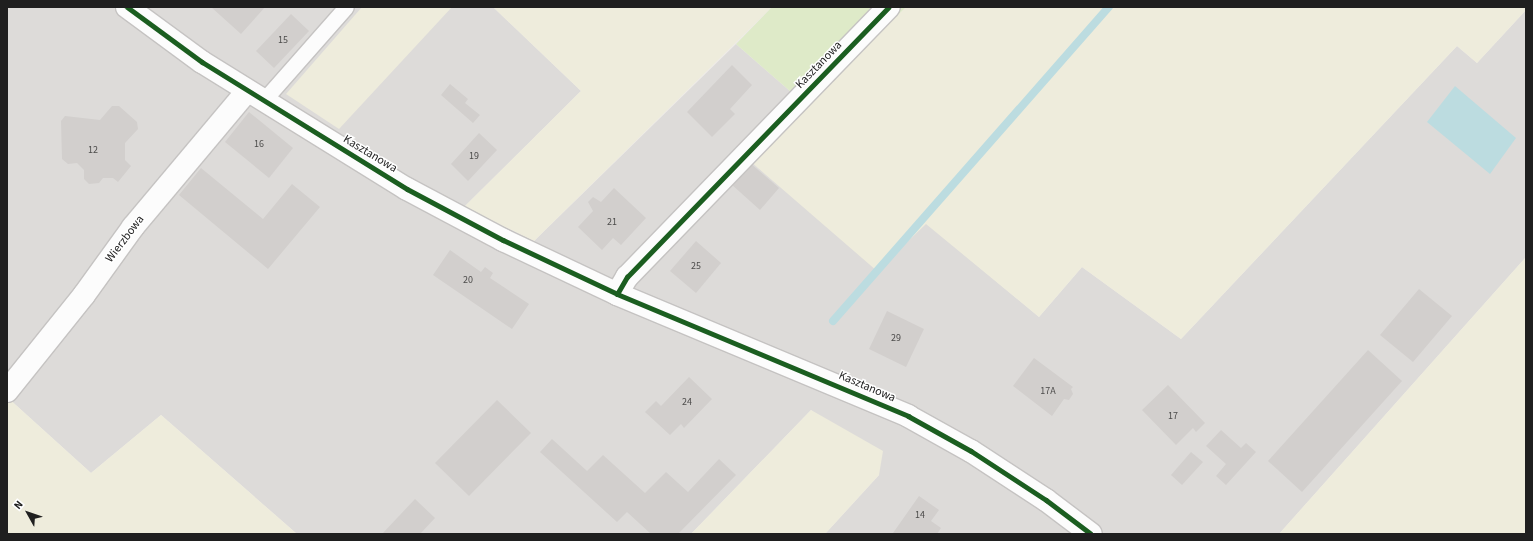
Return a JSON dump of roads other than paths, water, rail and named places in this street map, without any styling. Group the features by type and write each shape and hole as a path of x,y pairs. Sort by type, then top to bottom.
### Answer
{"street":[{"name":"Kasztanowa","path":"127,7 202,62 407,189 503,240 617,294 908,416 971,451 1046,500 1091,534"},
{"name":"Kasztanowa","path":"617,294 632,271 889,7"},
{"name":"Wierzbowa","path":"7,391 84,295 133,227 255,96"}],"lane":[{"path":"255,96 346,7"}],"water":[{"path":"1455,86 1516,138 1490,174 1427,122"}],"waterway":[{"path":"833,321 1109,7"}]}
